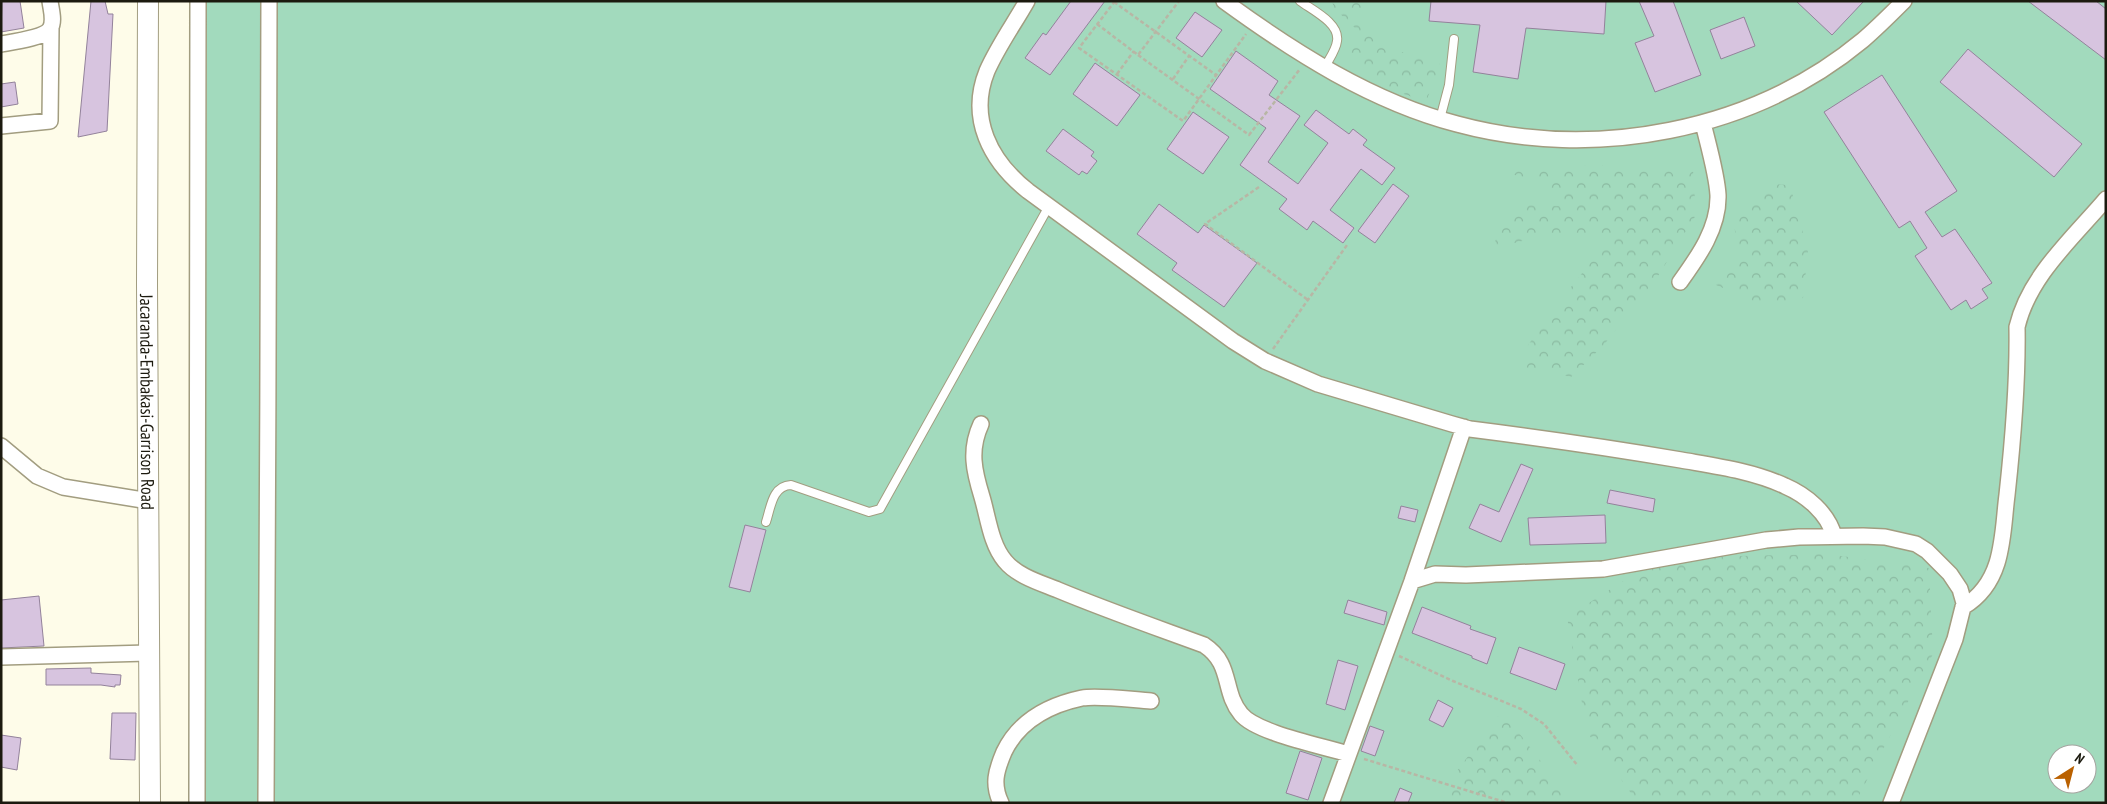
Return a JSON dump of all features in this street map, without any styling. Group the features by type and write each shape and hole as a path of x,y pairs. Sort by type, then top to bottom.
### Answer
{"street":[{"path":"1,126 50,121 52,19 50,1"},
{"name":"Jacaranda-Embakasi-Garrison Road","path":"148,1 146,284 150,803"},
{"path":"197,803 198,1"},
{"path":"266,803 269,543 267,299 269,1"},
{"path":"1028,1 996,53 988,70 980,97 982,122 990,148 1005,171 1015,180 1233,341 1265,360 1318,384 1464,427 1621,449 1759,476 1784,485 1805,499 1828,520 1834,536"},
{"path":"1224,1 1326,67 1378,94 1440,119 1482,130 1537,138 1572,140 1626,137 1704,123 1759,102 1814,74 1863,40 1904,1"},
{"path":"1,44 45,34 51,28"},
{"path":"1680,282 1700,255 1714,223 1718,195 1704,123"},
{"path":"1963,607 1979,596 1986,587 1997,564 2004,536 2012,446 2018,328 2021,312 2035,284 2106,199"},
{"path":"981,424 973,449 976,478 996,542 1008,565 1025,575 1084,601 1204,645 1215,654 1225,670 1230,693 1236,707 1246,720 1268,730 1348,754"},
{"path":"1331,803 1412,581 1464,427"},
{"path":"1,446 37,476 63,487 149,500"},
{"path":"1412,581 1435,574 1603,569 1766,540 1834,536 1885,537 1916,544 1927,551 1950,574 1964,598 1955,639 1891,803"},
{"path":"1,657 148,653"},
{"path":"1001,803 997,793 996,770 1006,748 1020,728 1041,712 1084,698 1151,701"}],"lane":[{"path":"1300,1 1329,22 1336,32 1338,40 1326,67"},
{"path":"1440,119 1449,85 1454,40"},
{"path":"766,522 776,491 783,486 791,485 869,512 880,508 1049,206"}],"path":[{"path":"1138,54 1179,1"},
{"path":"1216,75 1115,2 1079,48 1183,121 1199,99 1254,22"},
{"path":"1097,24 1249,135 1308,57"},
{"path":"1117,74 1134,51"},
{"path":"1172,80 1189,56"},
{"path":"1259,187 1205,224 1308,300"},
{"path":"1265,360 1348,244"},
{"path":"1386,650 1453,681 1521,709 1544,724 1578,766"},
{"path":"1348,754 1508,803"}],"green space":[{"path":"207,1 2106,1 2106,803 204,803"},
{"path":"1332,1 1379,1 1360,15 1378,46 1426,58 1440,64 1426,102 1379,85 1349,60 1355,28 1334,8"},
{"path":"1595,165 1660,170 1693,170 1696,215 1658,276 1603,346 1571,377 1524,367 1528,345 1574,283 1610,239 1550,234 1491,249 1514,205 1565,206 1537,181 1504,172"},
{"path":"1767,184 1790,185 1808,252 1803,298 1765,306 1709,282 1740,258 1733,220"},
{"path":"1827,554 1929,568 1933,654 1855,803 1638,803 1587,732 1567,617 1659,558"},
{"path":"1502,711 1573,803 1433,803"}],"building":[{"path":"2,1 20,1 24,28 1,32"},
{"path":"91,1 105,1 108,14 113,14 107,131 78,137"},
{"path":"1071,1 1105,1 1050,75 1025,58 1043,33 1046,35"},
{"path":"1431,1 1606,1 1604,34 1526,28 1518,79 1473,72 1480,25 1429,21"},
{"path":"1639,1 1673,1 1701,75 1655,92 1635,43 1654,36"},
{"path":"1796,1 1864,1 1832,35"},
{"path":"2028,1 2096,1 2106,9 2106,60"},
{"path":"1195,12 1222,30 1202,57 1176,38"},
{"path":"1744,17 1755,46 1721,59 1710,30"},
{"path":"1968,49 2082,144 2054,177 1940,82"},
{"path":"1236,51 1278,81 1269,95 1300,116 1268,162 1298,184 1328,143 1304,125 1316,110 1349,134 1353,129 1367,140 1363,145 1395,168 1382,185 1361,169 1330,210 1354,228 1343,243 1313,221 1307,230 1279,209 1287,199 1240,165 1266,128 1210,89"},
{"path":"1095,63 1140,95 1117,126 1073,94"},
{"path":"1882,75 1957,191 1925,212 1942,237 1955,229 1992,283 1982,289 1988,298 1971,309 1966,300 1951,310 1915,256 1927,248 1910,221 1899,228 1824,112"},
{"path":"15,82 18,104 1,107 1,84"},
{"path":"1193,112 1229,137 1203,174 1167,149"},
{"path":"1063,129 1094,152 1091,156 1097,161 1087,174 1082,171 1079,175 1046,151"},
{"path":"1393,184 1409,196 1375,243 1358,231"},
{"path":"1159,204 1198,233 1204,225 1257,263 1224,307 1172,270 1177,263 1137,234"},
{"path":"1521,464 1533,469 1501,542 1469,528 1480,504 1499,512"},
{"path":"1610,490 1655,499 1653,512 1607,503"},
{"path":"1401,506 1418,510 1415,522 1398,518"},
{"path":"1605,515 1606,543 1530,545 1528,518"},
{"path":"745,525 766,530 750,592 729,587"},
{"path":"39,596 44,646 1,648 1,600"},
{"path":"1348,600 1387,612 1384,625 1344,613"},
{"path":"1422,607 1471,626 1470,629 1496,638 1487,664 1472,658 1472,656 1412,633"},
{"path":"1519,647 1565,664 1556,690 1510,673"},
{"path":"1338,660 1358,666 1345,710 1326,704"},
{"path":"91,668 91,673 121,675 120,685 115,685 115,687 101,685 46,685 46,669"},
{"path":"1438,700 1453,708 1443,727 1429,720"},
{"path":"112,713 136,713 135,760 110,759"},
{"path":"1370,726 1384,731 1375,756 1361,751"},
{"path":"1,735 21,738 17,770 1,767"},
{"path":"1300,751 1322,758 1308,800 1286,793"},
{"path":"1400,788 1412,793 1408,803 1394,803"}]}
